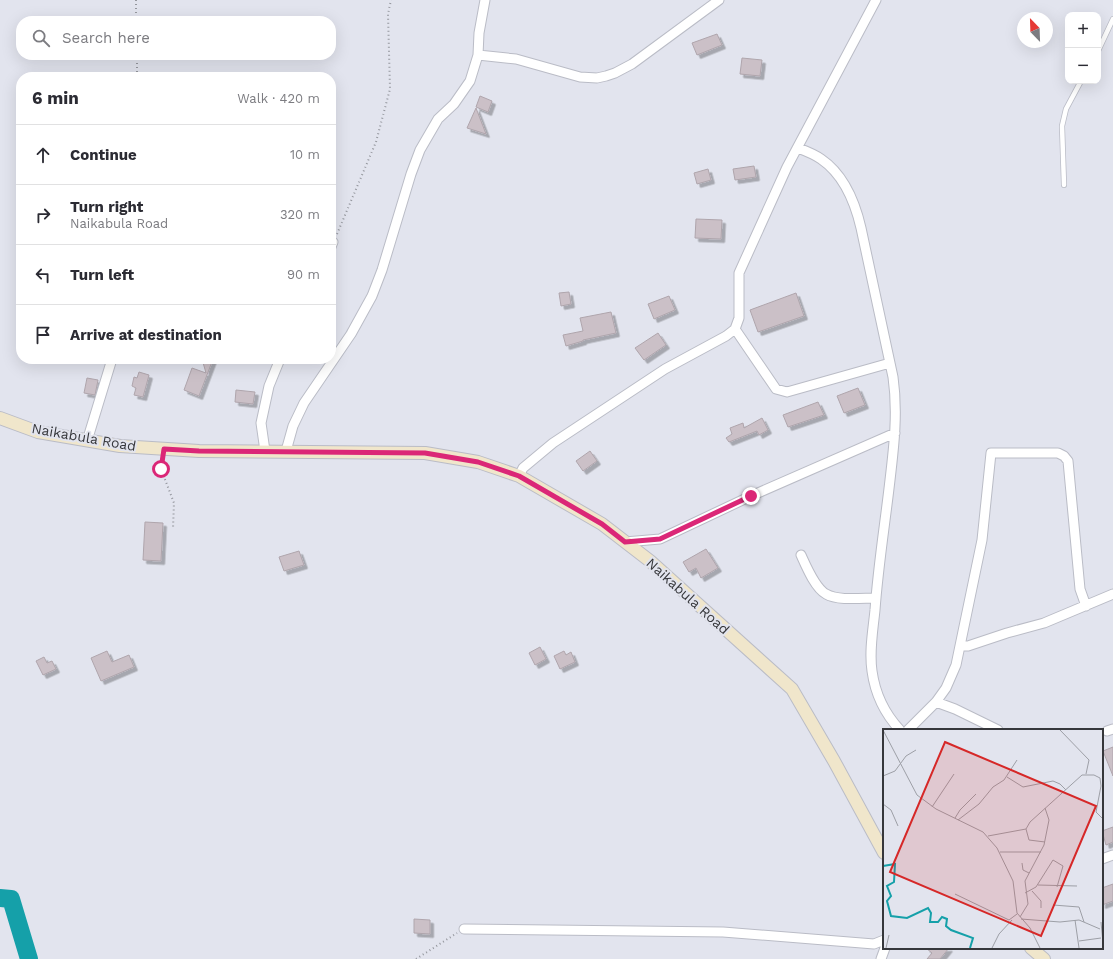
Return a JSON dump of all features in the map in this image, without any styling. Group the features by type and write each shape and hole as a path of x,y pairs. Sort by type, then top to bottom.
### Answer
{"street":[{"path":"336,356 351,334 372,296 382,270 410,174 420,150 438,120 454,104 470,81 478,55 479,33 485,0"},
{"path":"478,55 516,59 580,77 598,78 619,72 632,64 719,0"},
{"path":"519,476 524,468 554,443 665,370 726,336 735,329 739,318 739,273 787,167 876,0"},
{"path":"798,148 820,158 832,168 846,188 854,204 861,228 896,395 895,433 876,598 871,660 873,678 882,704 899,729"},
{"path":"735,329 776,389 787,392 890,363"},
{"path":"87,441 110,364"},
{"path":"264,451 261,423 269,386 278,364"},
{"path":"286,452 293,426 304,403 331,364"},
{"name":"Naikabula Road","path":"0,418 38,432 120,446 199,451 425,453 478,462 519,476 602,524 650,561 792,689 834,760 883,851"},
{"path":"625,542 660,539 751,496 895,433"},
{"path":"909,729 936,702 956,665 982,540 991,452 1058,453 1064,456 1068,461 1080,589 1086,606"},
{"path":"801,555 819,588 827,595 832,597 847,598 876,598"},
{"path":"960,646 968,646 1044,623 1113,594"},
{"path":"936,702 955,709 996,729"},
{"path":"1103,859 1113,855"},
{"path":"464,929 723,932 874,944 883,940"},
{"path":"881,959 885,949"},
{"path":"1032,949 1044,959"}],"lane":[{"path":"1099,48 1113,18"},
{"path":"1064,185 1062,126 1066,109 1079,84"}],"path":[{"path":"136,0 136,16"},
{"path":"336,236 376,142 390,89 388,14 391,0"},
{"path":"137,60 137,72"},
{"path":"164,449 161,469 174,503 173,528"},
{"path":"416,959 464,929"}],"building":[{"path":"717,34 722,45 697,55 692,43"},
{"path":"742,58 762,60 760,76 740,74"},
{"path":"480,96 492,101 488,112 476,107"},
{"path":"476,108 486,134 467,128"},
{"path":"754,166 756,177 735,180 733,169"},
{"path":"708,169 711,180 697,184 694,173"},
{"path":"696,219 722,220 721,239 695,238"},
{"path":"569,292 571,304 561,306 559,293"},
{"path":"796,293 804,316 758,332 750,310"},
{"path":"669,296 675,310 654,319 648,304"},
{"path":"611,312 616,333 583,340 566,346 563,335 583,331 580,318"},
{"path":"658,333 666,345 644,360 635,348"},
{"path":"203,364 211,364 199,396 184,390 192,368 206,373"},
{"path":"139,372 149,375 143,397 134,395 136,388 132,386 134,377 137,378"},
{"path":"87,378 98,380 95,395 84,393"},
{"path":"858,388 865,405 844,413 837,396"},
{"path":"236,390 255,392 253,404 235,402"},
{"path":"818,402 824,415 788,427 783,415"},
{"path":"762,418 768,430 759,435 757,431 729,442 726,438 732,434 730,428 743,423 744,428"},
{"path":"590,451 597,461 583,471 576,461"},
{"path":"145,522 163,523 161,561 143,560"},
{"path":"706,549 718,568 701,578 696,568 689,572 683,562"},
{"path":"299,551 304,565 284,571 279,557"},
{"path":"540,647 546,659 535,665 529,653"},
{"path":"107,651 112,662 129,655 134,667 101,681 91,658"},
{"path":"564,651 566,655 571,652 575,662 560,669 554,656"},
{"path":"44,657 47,663 52,661 56,669 43,675 36,661"},
{"path":"1113,747 1113,776 1103,751"},
{"path":"1113,827 1113,842 1106,845 1103,831"},
{"path":"1113,884 1113,901 1103,905 1103,888"},
{"path":"414,919 430,920 430,934 414,933"},
{"path":"927,949 948,949 940,959 927,959 932,953"}],"waterway":[{"path":"0,898 11,899 29,959"}],"route":[{"path":"161,469 164,449 199,451 425,453 478,462 519,476 602,524 625,542 660,539 751,496"}]}
